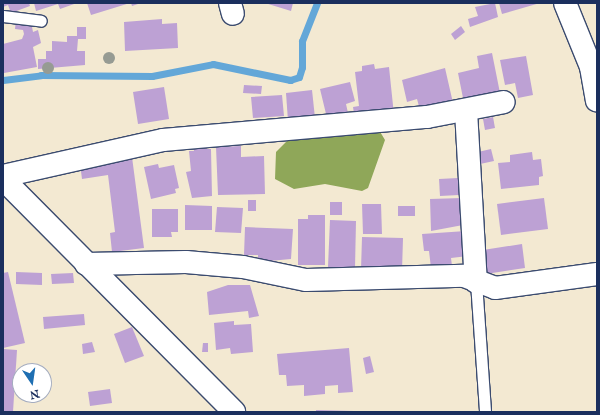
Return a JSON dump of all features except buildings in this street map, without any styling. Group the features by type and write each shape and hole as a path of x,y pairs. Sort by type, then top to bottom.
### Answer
{"street":[{"path":"565,3 591,67 597,100"},
{"path":"3,176 108,150 212,133 311,128 466,111 504,102"},
{"path":"466,111 476,282"},
{"path":"3,180 234,412"},
{"path":"86,264 186,262 243,267 306,280 464,276 476,282 495,288 597,274"}],"lane":[{"path":"3,16 41,21"},
{"path":"476,282 485,412"}],"green space":[{"path":"379,130 385,140 368,188 362,191 325,184 294,189 275,179 276,152 292,136 312,138 322,133"}],"waterway":[{"path":"3,80 41,75 152,76 213,64 290,80 299,77 302,67 302,41 317,3"}]}
